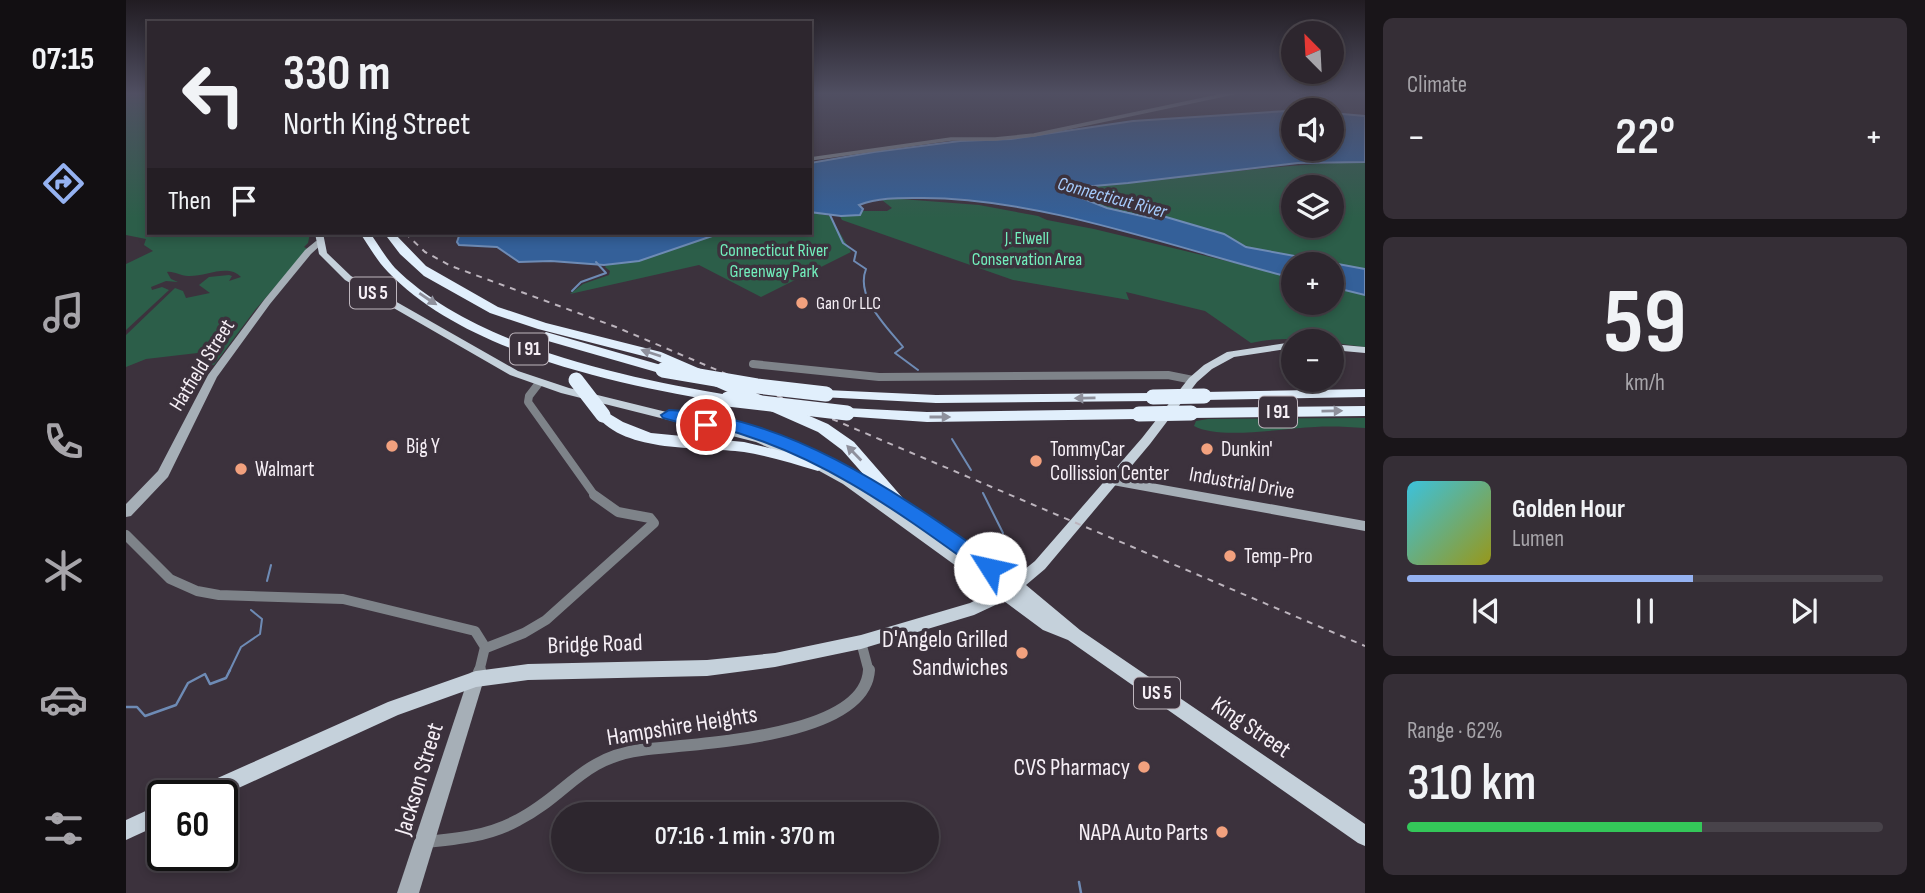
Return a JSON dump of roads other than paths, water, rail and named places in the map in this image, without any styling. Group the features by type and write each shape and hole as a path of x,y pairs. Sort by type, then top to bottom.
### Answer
{"highway":[{"name":"I 91","path":"366,235 376,251 401,278 449,312 496,335 569,363 648,384 728,399 847,413 927,417 1365,411"},
{"name":"I 91","path":"391,235 421,268 466,300 520,326 584,349 663,370 757,386 826,394 936,400 1365,393"},
{"path":"421,268 494,310 542,326 656,355 823,428 848,446 899,504"},
{"path":"449,312 490,338 576,380 603,415 621,428 640,435 742,447 818,464"}],"main road":[{"name":"US 5","path":"319,238 323,254 348,278 482,356 539,383 760,439 818,464 848,481 1011,590"},
{"name":"Bridge Road","path":"235,780 403,704 476,679 527,672 707,668 775,660 861,642 974,608 1011,590 1046,559 1193,380 1208,367 1231,354 1281,346"},
{"path":"1344,348 1365,350"},
{"name":"US 5","path":"669,415 720,422 783,442 830,462 899,504 1011,590"},
{"name":"King Street","path":"1011,590 1049,625 1074,635 1365,836"},
{"path":"126,830 147,820"}],"street":[{"path":"812,159 951,139 995,139 1036,135"},
{"name":"Hatfield Street","path":"126,512 163,474 197,404 241,335 319,238"},
{"path":"753,364 879,377 1168,375 1193,380"},
{"path":"486,648 524,633 546,620 654,523 650,518 618,512 601,502 588,489 530,406 529,396 539,383"},
{"name":"Industrial Drive","path":"1112,481 1365,526"},
{"path":"126,536 170,579 197,591 219,595 323,598 372,604 475,631 483,639 486,648 476,679"},
{"name":"Hampshire Heights","path":"425,842 479,837 505,828 544,804 591,766 615,754 790,730 845,709 859,698 869,674 869,657 861,642"},
{"name":"Jackson Street","path":"408,893 476,679"}],"water":[{"path":"1040,135 1281,135 1281,161 1344,161 1344,135 1365,135 1365,162 1298,163 1059,189 1107,208 1155,219 1108,200 1224,234 1246,247 1281,253 1281,275 1109,227 1015,206 968,200 899,198 859,205 863,209 860,215 812,212 812,163 960,141"},
{"path":"459,235 715,235 639,261 604,265 551,261 519,262 497,247 459,245"},
{"path":"1344,265 1365,269 1365,295 1344,290"}],"waterway":[{"path":"830,215 843,243 856,252 854,261 866,269 865,290 874,311 903,347 895,353 918,370"},
{"path":"572,291 581,282 606,273 596,262"},
{"path":"952,439 971,470"},
{"path":"983,493 1003,533"},
{"path":"267,581 271,565"},
{"path":"229,672 241,647 260,634 262,619 251,610"},
{"path":"126,707 137,707 145,716 176,705 188,683 205,674 210,684 226,678 229,672"},
{"path":"1079,882 1081,893"}],"railway":[{"path":"407,235 425,252 451,266 616,327 1365,646"}],"place":[{"name":"Gan Or LLC","path":"802,303"},
{"name":"Big Y","path":"392,446"},
{"name":"Dunkin'","path":"1207,449"},
{"name":"TommyCar Collission Center","path":"1036,461"},
{"name":"Walmart","path":"241,469"},
{"name":"Temp-Pro","path":"1230,556"},
{"name":"D'Angelo Grilled Sandwiches","path":"1022,653"},
{"name":"CVS Pharmacy","path":"1144,767"},
{"name":"NAPA Auto Parts","path":"1222,832"}],"water label":[{"name":"Connecticut River","path":"1112,198"}],"park label":[{"name":"J. Elwell Conservation Area","path":"1027,248"},
{"name":"Connecticut River Greenway Park","path":"774,260"}]}
